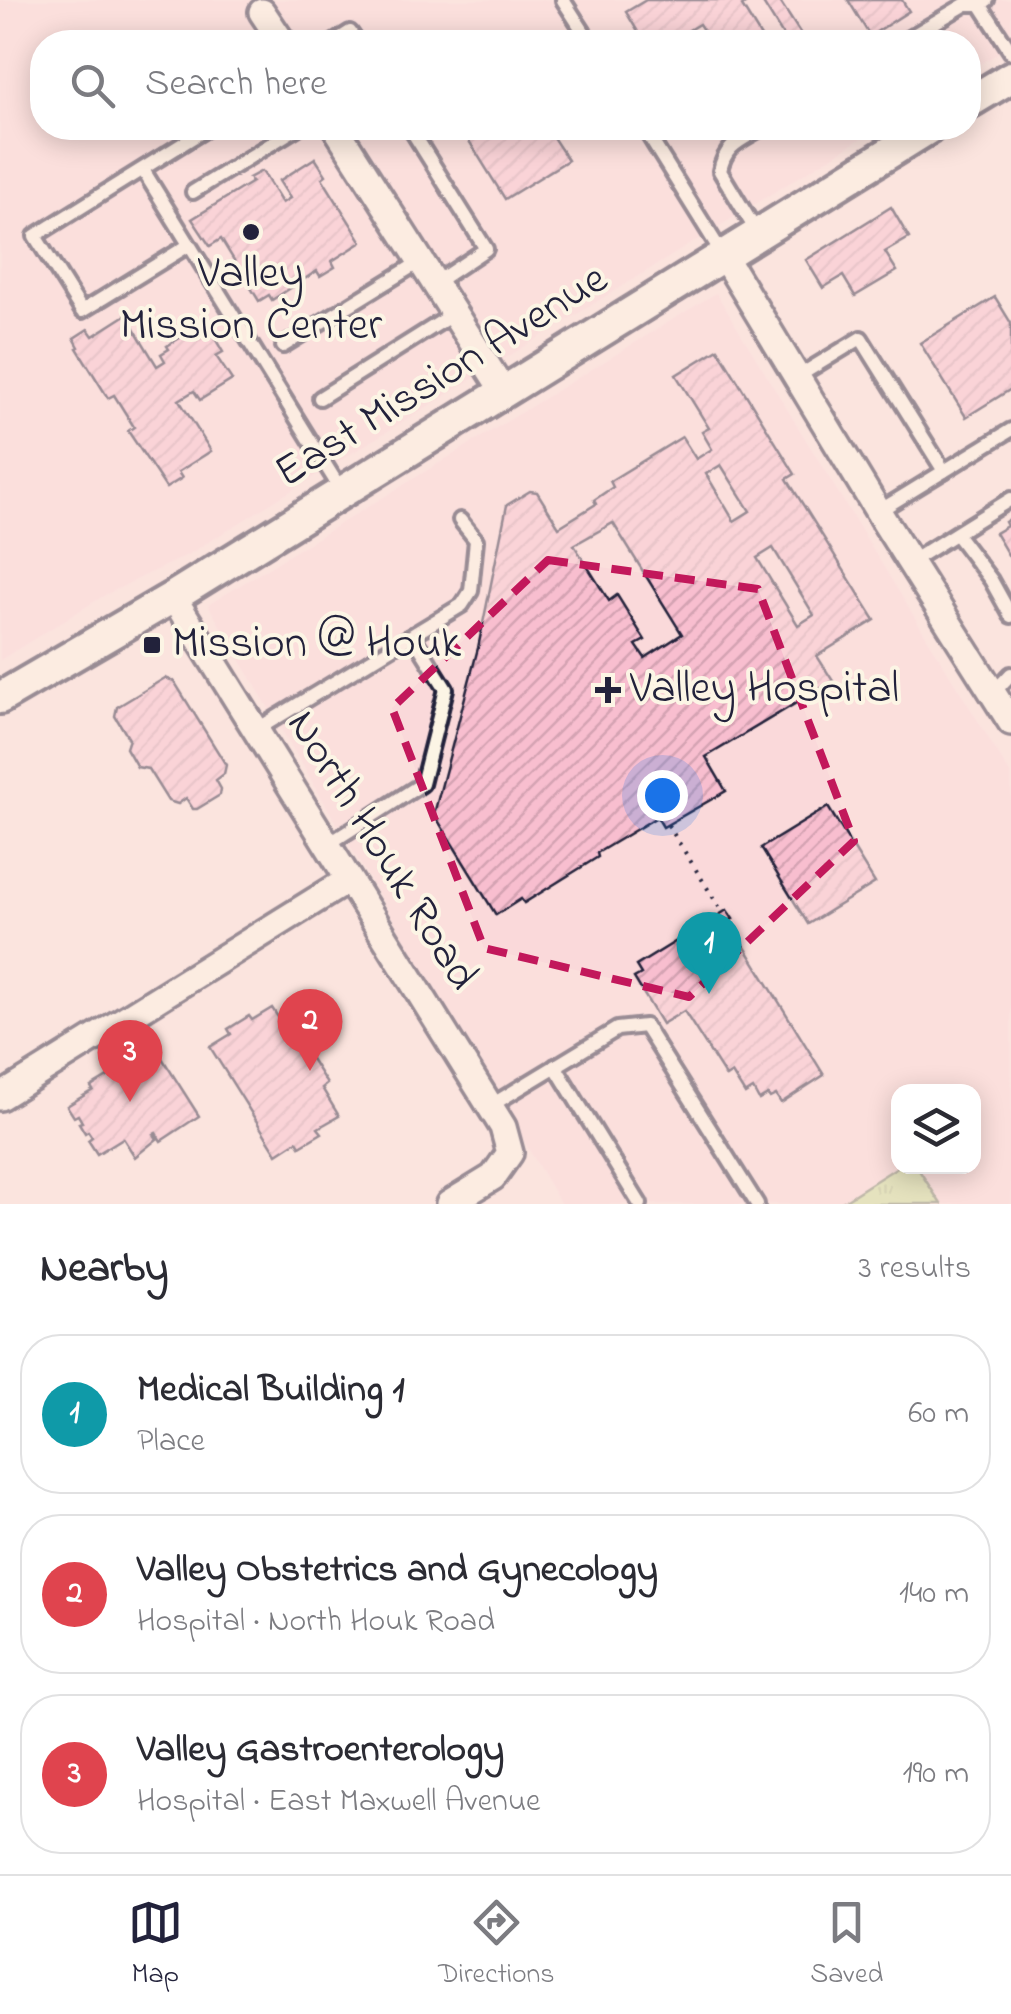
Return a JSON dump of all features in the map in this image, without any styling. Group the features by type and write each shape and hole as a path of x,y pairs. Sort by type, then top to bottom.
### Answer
{"street":[{"path":"263,6 276,30"},
{"path":"981,95 1011,77"},
{"path":"344,140 504,392"},
{"name":"East Mission Avenue","path":"0,698 173,597 910,140"},
{"path":"723,255 1011,722"},
{"name":"North Houk Road","path":"173,597 503,1127 510,1153 493,1177 448,1204"},
{"path":"0,1097 348,880"}],"lane":[{"path":"563,0 582,30"},
{"path":"922,30 966,4 983,2 1011,52"},
{"path":"189,140 35,236 82,310 189,244"},
{"path":"192,192 277,140"},
{"path":"283,346 428,272 486,249 418,140"},
{"path":"651,140 723,255"},
{"path":"742,140 729,148 720,172 758,234"},
{"path":"142,170 342,492"},
{"path":"320,398 455,313"},
{"path":"797,377 862,338 944,471"},
{"path":"878,511 1011,430"},
{"path":"910,562 1011,499"},
{"path":"256,730 462,605 471,591 476,540 460,520"},
{"path":"956,534 991,580 1011,616"},
{"path":"327,845 422,784 446,688 413,636"},
{"path":"993,693 1011,674"},
{"path":"490,1106 617,1030 645,1026 757,1204"},
{"path":"555,1066 640,1204"}],"path":[{"path":"668,825 722,913"}],"highlighted area":[{"path":"548,560 758,589 854,841 689,997 484,948 392,708"}],"shaded area":[{"path":"0,0 1011,0 1011,45 981,64 981,30 30,30 30,140 859,140 189,554 105,595 0,660"},
{"name":"Valley Hospital","path":"716,293 1011,775 1011,1204 941,1204 922,1174 981,1174 981,1084 891,1084 891,1172 839,1204 561,1204 208,605"}],"green space":[{"path":"891,1171 922,1174 941,1204 839,1204"}],"building":[{"path":"646,0 751,0 742,6 757,30 703,30 699,24 689,30 637,30 626,12"},
{"path":"761,0 779,0 798,30 780,30"},
{"path":"848,0 902,0 909,11 879,30 866,30"},
{"path":"468,140 555,140 568,160 505,199"},
{"name":"Valley Mission Center","path":"315,158 326,175 322,178 362,242 332,261 335,267 320,276 317,271 272,300 269,295 259,301 221,239 210,246 192,219 252,182 249,178 262,171 282,203 290,198 279,181"},
{"path":"891,207 909,238 885,252 897,271 855,296 843,276 823,288 806,260"},
{"path":"995,297 1011,323 1011,389 966,417 920,343"},
{"path":"126,315 157,366 165,361 161,354 169,349 167,346 199,326 207,338 213,335 223,352 216,356 232,380 200,400 194,391 179,400 211,451 178,472 182,478 166,488 128,431 134,427 114,395 108,398 74,338 88,329 93,336"},
{"path":"718,349 795,474 787,479 875,620 817,656 833,681 706,757 726,791 663,827 657,817 524,903 521,899 496,915 434,814 478,648 507,505 530,491 537,492 559,527 596,504 594,500 613,487 610,481 682,437 696,459 712,449 702,432 709,428 676,375","holes":["721,465 750,511 734,521 706,474","613,523 682,634 645,658 636,645 645,640 617,595 609,601 574,545","773,548 814,615 798,625 757,558"]},
{"path":"1011,518 1011,560 995,533 1007,526 1005,522"},
{"path":"165,678 174,681 226,765 224,774 216,780 220,795 197,809 186,798 178,804 168,801 148,769 137,767 126,748 129,739 115,716 117,707"},
{"path":"828,807 875,883 808,924 761,848"},
{"path":"727,910 733,919 729,921 824,1075 781,1103 776,1095 759,1100 753,1089 745,1094 732,1073 726,1077 684,1011 662,1024 634,978 641,974 636,966"},
{"path":"272,1008 327,1084 322,1088 339,1116 318,1128 322,1133 300,1146 297,1141 277,1154 210,1047 231,1034 228,1029"},
{"path":"157,1050 199,1116 161,1141 154,1134 157,1139 135,1157 123,1138 97,1154 88,1140 92,1137 67,1106 93,1090 91,1087"}],"place":[{"name":"Valley Mission Center","path":"251,232"},
{"name":"Mission @ Houk","path":"152,645"},
{"name":"Valley Hospital","path":"608,690"},
{"name":"Medical Building 1","path":"709,994"},
{"name":"Valley Obstetrics and Gynecology","path":"310,1071"},
{"name":"Valley Gastroenterology","path":"130,1102"}]}
